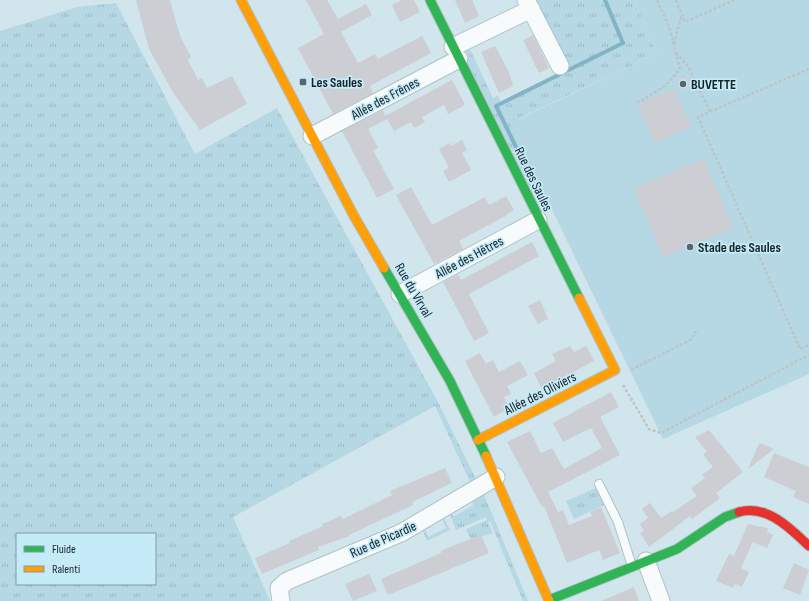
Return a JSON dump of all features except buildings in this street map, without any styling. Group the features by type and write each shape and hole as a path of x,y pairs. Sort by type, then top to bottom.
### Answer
{"street":[{"name":"Rue du Virval","path":"241,0 354,216 446,374 496,477 549,601"},
{"name":"Rue des Saules","path":"430,0 538,220 616,373"},
{"name":"Allée des Frênes","path":"312,136 456,53 528,5"},
{"path":"528,5 560,66"},
{"name":"Allée des Hêtres","path":"400,294 538,220"},
{"name":"Allée des Oliviers","path":"478,440 616,373"},
{"name":"Rue de Picardie","path":"281,601 278,594 279,588 287,581 401,533 436,514 496,477"},
{"path":"549,601 677,549 725,517 744,511 753,511 771,515 791,529 809,546"},
{"path":"640,564 661,601"}],"lane":[{"path":"599,484 618,522 626,544 640,564"}],"path":[{"path":"637,103 665,86 680,69 670,27 657,0"},
{"path":"676,0 685,22 734,0"},
{"path":"674,44 682,14"},
{"path":"676,52 688,66 710,112"},
{"path":"809,69 698,117 800,349 809,346"},
{"path":"699,334 695,332 692,339 616,373 649,429 661,434 809,356"}],"green space":[{"path":"533,0 635,0 657,54 519,118 556,191 533,194 465,58 468,45 493,98 498,96 502,104 557,77"},
{"name":"Stade des Saules","path":"635,0 809,0 809,374 663,439 510,123 657,54"},
{"path":"116,3 195,154 277,108 439,404 477,481 471,484 435,406 233,517 270,601 0,601 0,31 77,7"},
{"path":"596,488 604,505 574,519 566,501"},
{"path":"483,492 528,601 523,601 490,521 488,522 493,533 471,540 466,529 487,520 486,517 456,530 450,514 455,516 473,505 472,499"},
{"path":"444,518 450,530 427,541 422,528 424,527 428,537 446,528 442,519"}],"waterway":[{"path":"537,190 496,106 623,43 605,0"}],"traffic: fast":[{"path":"430,0 579,298"},
{"path":"384,268 450,381 486,456"},
{"path":"549,600 677,549 725,517 739,512"}],"traffic: slow":[{"path":"241,0 354,216 384,268"},
{"path":"478,440 615,370 579,298"},
{"path":"486,456 549,601"}],"traffic: jam":[{"path":"739,512 749,510 769,515 794,532 809,546"}],"place":[{"name":"Les Saules","path":"303,82"},
{"name":"BUVETTE","path":"683,84"},
{"name":"Stade des Saules","path":"690,247"}]}
